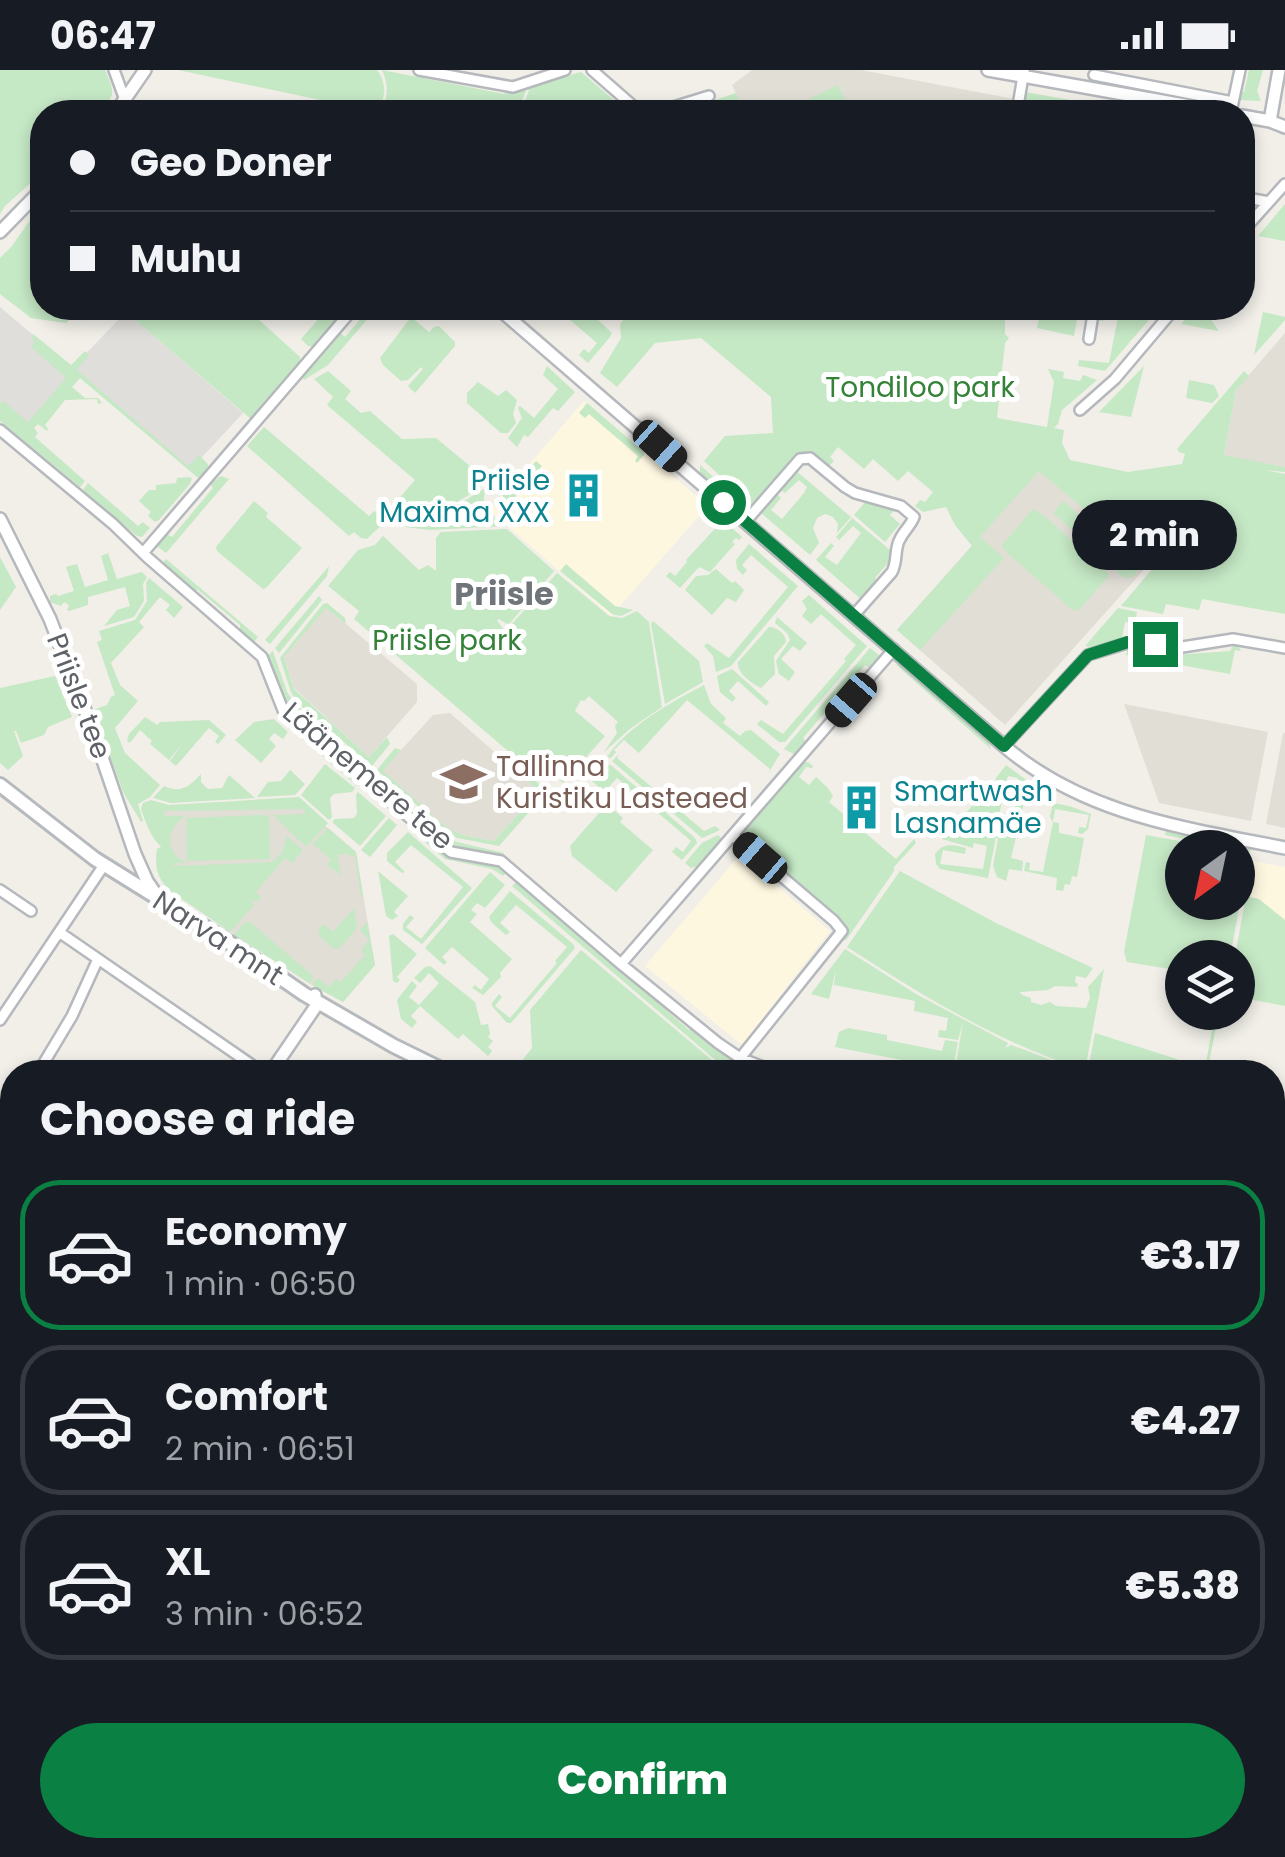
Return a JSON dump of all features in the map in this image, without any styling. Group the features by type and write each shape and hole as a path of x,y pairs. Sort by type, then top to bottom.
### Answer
{"main road":[{"name":"Narva mnt","path":"0,785 104,866 423,1060"}],"street":[{"path":"126,100 145,70"},
{"path":"419,70 513,88 565,70"},
{"path":"592,70 626,100"},
{"path":"988,70 1178,100"},
{"path":"1232,100 1240,70"},
{"path":"1270,121 1279,70"},
{"path":"1019,100 1024,73"},
{"path":"116,74 125,85 134,88"},
{"path":"116,74 120,100"},
{"path":"1094,75 1194,100"},
{"path":"695,100 708,96"},
{"path":"1255,121 1285,127"},
{"path":"1255,218 1285,184"},
{"path":"1255,199 1269,202"},
{"path":"0,232 30,201"},
{"path":"143,553 344,320"},
{"path":"512,320 1004,746 1051,780 1101,804 1172,826 1285,848"},
{"path":"1088,339 1092,320"},
{"path":"1080,410 1115,379 1165,320"},
{"name":"Läänemere tee","path":"0,430 262,657 283,710 450,852 501,861 621,964 745,1060"},
{"path":"746,522 800,460 806,458 845,487 900,506 914,518 899,540 892,572 854,615"},
{"name":"Priisle tee","path":"0,519 50,619 138,860 161,900"},
{"path":"1004,746 1088,655 1128,642 1176,648 1233,639 1285,648"},
{"path":"621,964 894,649"},
{"path":"733,835 842,931 740,1058"},
{"path":"126,879 134,860 138,860"},
{"path":"0,1020 104,866"},
{"path":"0,890 31,912"},
{"path":"59,932 245,1060"},
{"path":"46,1060 72,1016 98,959"},
{"path":"280,1060 316,998"}],"shaded area":[{"path":"752,70 861,70 1014,99 739,100 732,85"},
{"path":"0,307 72,368 118,320 135,320 243,413 190,470 81,376 29,433 0,409"},
{"path":"1285,333 1285,467 1224,456 1236,390"},
{"path":"584,401 708,506 611,616 489,510"},
{"path":"1039,470 1148,565 1005,725 897,630"},
{"path":"326,607 417,684 417,702 369,757 294,688 284,657"},
{"path":"1124,704 1268,732 1251,821 1159,803"},
{"name":"Tallinna Kuristiku Lasteaed","path":"450,713 539,791 494,841 462,835 446,827 382,771 433,715"},
{"path":"1285,733 1285,828 1266,824"},
{"path":"301,805 356,852 375,965 343,1002 189,904 170,861 162,811 165,807"},
{"path":"740,855 830,931 742,1045 645,966"},
{"path":"1255,861 1285,867 1285,930 1242,922 1255,920"}],"green space":[{"path":"0,70 105,70 112,92 109,100 30,100 30,184 0,214"},
{"path":"178,70 377,70 384,85 382,100 320,100"},
{"path":"382,70 504,94 524,87 526,91 522,100 385,100"},
{"path":"1249,70 1263,70 1257,91 1261,101 1237,100 1238,92 1244,92"},
{"path":"581,72 614,100 525,100 527,86 562,73 567,76"},
{"path":"838,85 845,100 809,100"},
{"path":"1025,92 1070,100 1023,100"},
{"path":"736,93 739,100 715,100"},
{"path":"1285,204 1285,241 1258,236"},
{"path":"30,220 30,317 0,294 0,258"},
{"path":"1263,312 1285,320 1254,355"},
{"path":"135,320 259,320 300,357 300,363 251,419"},
{"path":"318,320 337,320 313,347 301,339"},
{"path":"360,320 367,320 328,365 302,378 340,333 345,337"},
{"path":"409,320 429,332 439,326 455,342 415,393 408,386 421,367 408,380 401,381 380,358"},
{"path":"570,320 598,320 612,333 588,363 579,355 584,349 589,353 597,343"},
{"name":"Tondiloo park","path":"624,320 1005,320 1005,334 1009,338 1005,343 997,418 1047,427 1054,382 1048,369 1064,372 1063,378 1080,381 1083,375 1097,380 1062,410 1054,428 1064,430 1062,443 1070,460 1128,472 1182,464 1185,454 1177,449 1244,371 1249,376 1236,390 1224,455 1285,467 1285,472 1265,470 1285,474 1285,614 1202,599 1199,610 1166,604 1163,614 1121,606 1153,568 1039,471 980,537 1004,558 920,650 897,630 972,546 946,507 923,512 915,506 933,492 908,471 898,481 873,459 864,469 838,447 829,466 810,452 795,454 752,505 704,461 725,436 773,433 771,397 701,338 655,343 617,387 600,373 621,338"},
{"path":"1039,320 1077,320 1074,336 1037,328"},
{"path":"1117,320 1149,320 1105,371 1078,366 1079,360 1109,363"},
{"path":"1184,320 1211,320 1219,331 1181,324"},
{"path":"33,334 71,365 85,351 89,355 77,370 188,466 199,455 208,469 197,477 80,378 72,387 85,398 98,398 102,403 98,404 97,399 65,400 45,425 47,431 38,424 34,428 38,433 35,437 85,481 80,487 0,421 3,401 28,422 66,378 31,347 35,342"},
{"path":"547,366 575,392 558,411 553,408 528,437 524,435 517,447 508,438 522,418 518,408 534,418 558,389 543,375"},
{"path":"1144,366 1131,417 1099,412"},
{"path":"328,371 351,391 345,399 361,413 370,411 402,439 436,438 488,481 486,484 421,520 383,526 367,539 354,532 349,536 247,446 264,427 369,516 374,511 384,516 415,480 327,405 333,397 314,379"},
{"path":"1189,380 1214,385 1219,396 1212,403 1186,398"},
{"path":"478,382 498,396 506,390 517,400 513,414 516,423 508,433 501,433 467,403 467,393"},
{"path":"587,403 644,452 637,463 638,456 589,414 585,418 579,413"},
{"path":"536,461 542,466 510,503 503,497 502,487 507,480 515,485"},
{"path":"700,465 751,510 743,511 700,474"},
{"path":"796,471 851,517 837,533 838,524 833,517 825,514 817,518 813,528 819,543 810,555 761,513 777,494 781,498 771,510 782,519 804,493 807,487 799,480 785,493 780,490"},
{"path":"221,476 229,479 166,553 157,546 167,534 172,537 213,488 210,484"},
{"path":"190,477 190,484 159,520 155,522 148,516 151,512 139,501 149,490"},
{"path":"88,483 138,526 143,522 150,528 142,537 137,536 83,490"},
{"path":"487,487 485,505 504,526 430,530 405,527 449,510"},
{"path":"867,500 895,509 890,515 900,524 885,542 854,515"},
{"path":"254,501 268,513 266,517 302,548 263,589 216,547"},
{"path":"1063,501 1086,521 1076,533 1053,513"},
{"path":"1033,509 1108,573 1078,611 1003,549 1002,545"},
{"path":"852,518 890,550 888,563 875,578 879,582 863,601 816,560 831,543 834,546 825,557 837,565 861,533 853,526 839,540 836,537"},
{"path":"723,520 742,537 732,542 735,544 710,572 699,567 680,588 666,576 670,572 675,576"},
{"path":"1092,527 1113,545 1104,555 1083,537"},
{"name":"Priisle park","path":"507,529 554,571 510,623 497,620 505,632 557,573 609,616 622,618 637,611 649,622 662,707 604,752 617,733 618,722 589,696 581,700 575,711 605,736 563,783 533,757 523,764 354,619 359,611 328,586 358,550 375,545 383,536 419,570 428,565 436,571 436,538 441,532"},
{"path":"749,544 798,586 731,666 716,672 713,656 704,646 707,643 729,658 788,587 751,555 742,565 747,570 743,575 737,569 736,560"},
{"path":"108,553 117,579 142,572 147,577 143,584 144,601 134,617 104,626 117,610 130,606 125,587 88,597 88,605 69,611 64,602 61,606 50,602 50,596 74,591 66,567 77,564 85,587 108,580 101,556"},
{"path":"1127,556 1135,559 1135,575 1127,578 1119,575 1116,567 1119,559"},
{"path":"0,557 16,587 0,610"},
{"path":"166,559 258,637 253,643 240,633 240,625 161,565"},
{"path":"566,564 615,606 633,610 621,616 612,614 560,571"},
{"path":"329,566 327,576 270,644 265,640"},
{"path":"716,569 744,590 736,602 727,598 712,615 685,590 696,576 708,575"},
{"path":"149,578 183,607 174,618 166,610 170,605 160,597 139,622 144,627 111,663 120,685 138,701 115,728 125,753 160,785 138,804 141,822 123,792 93,710 107,705 115,695 97,642 102,640 99,631 135,620 147,601"},
{"path":"809,595 867,646 785,742 779,742 757,724 761,720 783,734 856,645 821,614 811,624 802,616 807,609 802,601"},
{"path":"319,596 322,600 279,653 275,648"},
{"path":"327,603 345,618 346,624 326,608 284,657 294,689 369,757 387,737 390,744 372,766 298,703 280,658"},
{"path":"1118,608 1137,612 1135,624 1125,622 1122,638 1085,646"},
{"path":"777,617 807,643 800,651 793,646 781,659 795,672 789,681 779,674 776,661 790,640 775,623"},
{"path":"653,621 699,661 703,682 665,704 651,624"},
{"path":"769,627 780,632 786,642 774,656 775,674 761,688 742,674 738,662"},
{"path":"1234,644 1241,651 1235,650 1230,674 1126,655 1128,645 1156,648 1157,654 1174,655 1230,651"},
{"path":"870,648 880,656 870,668 865,665 794,754 784,749"},
{"path":"273,651 287,692 296,705 369,769 365,773 289,708 266,657"},
{"path":"895,664 904,667 988,741 991,749"},
{"path":"732,669 769,702 766,706 738,681 729,691 736,698 732,702 720,692 717,676"},
{"path":"55,676 72,717 48,727 44,735 21,743 14,731 23,756 8,770 0,763 0,688"},
{"path":"704,685 711,704 726,718 723,723 740,736 751,730 780,754 767,775 770,769 687,700 639,753 624,740 611,758 607,757 638,725"},
{"path":"145,717 157,725 209,720 226,735 218,744 215,742 219,736 209,728 176,766 170,761 182,744 169,760 140,730 130,743 127,741"},
{"path":"274,719 288,732 283,739 274,733 269,739 276,746 261,763 235,740 254,722"},
{"path":"298,729 361,781 357,786 295,732"},
{"path":"395,748 401,750 383,771 446,827 462,835 494,841 539,791 520,774 526,773 546,793 499,846 457,838 377,770"},
{"path":"619,754 617,758 704,831 715,826 720,830 702,838 612,761"},
{"path":"808,762 812,768 806,767 799,777 809,785 816,777 833,796 829,802 896,859 914,839 916,843 894,867 847,939 840,942 846,930 843,922 743,837 743,832"},
{"path":"325,764 355,788 330,798 329,820 301,795"},
{"path":"606,764 695,838 697,843 682,860 672,852 676,847 683,852 691,841 617,778 608,788 614,793 610,797 592,781 596,771"},
{"path":"1006,765 1029,782 1011,858 1023,861 1022,871 1009,869 1006,881 997,877 993,866 996,837 988,878 940,869 935,854 949,845 966,848 965,854 943,850 940,864 983,869 987,846 974,843 973,848 942,839 961,817 966,821 965,833 977,830 980,818 966,813 990,784 987,806 990,807 992,799 1002,800 999,816 1013,819 1018,778 1008,776 1002,795 993,793 996,778"},
{"path":"290,770 305,784 295,795 257,797 268,782 281,781"},
{"path":"201,774 201,782 208,789 222,788 229,775 255,798 171,803 153,798 164,786 185,788"},
{"path":"374,774 448,838 504,853 501,857 450,847 370,778"},
{"path":"358,792 386,816 360,846 332,822 354,818"},
{"path":"299,797 328,823 306,847 273,815 305,814 304,809 164,811 165,816 185,816 174,827 170,840 174,852 186,863 174,866 272,862 282,853 287,836 303,850 292,863 285,858 256,892 261,897 257,902 250,900 254,905 230,932 163,883 156,860 157,849 161,847 147,824 141,809 143,803"},
{"path":"1053,803 1091,814 1088,829 1078,833 1079,827 1086,828 1089,815 1055,809 1053,822"},
{"path":"607,804 623,818 620,822 653,850 616,892 572,856 570,846"},
{"path":"269,816 270,859 187,861 186,818"},
{"path":"389,818 397,825 370,857 361,850"},
{"path":"1053,822 1059,823 1059,833 1084,838 1077,877 1072,876 1063,891 1056,890 1057,878 1024,871 1026,862 1030,863 1029,870 1043,872"},
{"path":"413,826 445,853 491,863 507,872 503,876 492,869 445,859 408,827"},
{"path":"328,828 356,852 363,897 355,856 337,855 341,875 327,865 331,859 313,844"},
{"path":"408,832 472,888 422,944 403,930 403,924 410,915 414,918 406,927 421,939 463,887 411,845 395,862 405,872 387,861 387,853"},
{"path":"718,835 722,839 698,866 691,868 685,863 702,843"},
{"path":"1146,835 1165,838 1165,920 1237,920 1233,940 1165,940 1165,968 1127,962 1124,952"},
{"path":"378,871 408,896 392,920 386,916"},
{"path":"900,871 996,923 1093,968 1086,978 1076,976 1077,987 1020,992 1031,1002 1086,1008 1090,998 1088,987 1104,969 1087,1060 1056,1060 992,1032 847,947"},
{"path":"490,872 505,885 485,908 477,903 471,910 477,914 470,922 512,959 483,995 472,988 475,985 481,990 489,979 452,947 442,957 447,962 444,965 425,948"},
{"path":"516,882 667,1007 689,1030 692,1028 730,1060 714,1059 512,886"},
{"path":"510,891 575,948 507,1023 492,1006 499,994 502,997 495,1006 510,1018 567,947 516,905 500,923 510,932 506,935 492,923 489,917"},
{"path":"1255,898 1285,920 1285,1006 1255,1000 1255,940 1238,940 1242,920 1255,920"},
{"path":"354,908 357,928 339,949 334,949 318,930 324,924 333,932"},
{"path":"245,922 250,922 313,979 309,983 234,935"},
{"path":"367,922 375,965 343,1002 312,985 320,979 329,987 336,979 341,982 365,955 361,951 369,939 360,931"},
{"path":"393,934 417,954 397,977 397,983 393,981 389,936"},
{"path":"845,949 916,994 1008,1043 1005,1048 1011,1045 1052,1060 957,1060 963,1022 958,1040 938,1037 939,1030 946,1031 948,1018 914,1011 915,1001 834,985 836,970 829,999 811,994"},
{"path":"581,950 712,1060 522,1060 532,1048 530,1010"},
{"path":"430,966 475,1002 481,1025 488,1024 488,1037 493,1041 488,1056 463,1034 458,1039 420,1006 411,1016 417,1022 412,1028 401,1019 397,1000 412,981 417,986 409,997 419,1005 439,983 429,973 420,983 414,978"},
{"path":"848,1028 887,1035 887,1040 942,1051 945,1040 958,1042 955,1060 902,1060 835,1047 839,1032"},
{"path":"1212,1030 1216,1030 1209,1060"},
{"path":"1095,1033 1180,1060 1090,1060"}],"place":[{"name":"Priisle Maxima XXX","path":"583,496"},
{"name":"Tallinna Kuristiku Lasteaed","path":"463,782"},
{"name":"Smartwash Lasnamäe","path":"861,807"}],"district":[{"name":"Priisle","path":"504,593"}],"route":[{"path":"723,502 1004,746 1088,655 1128,642 1155,644"}]}
